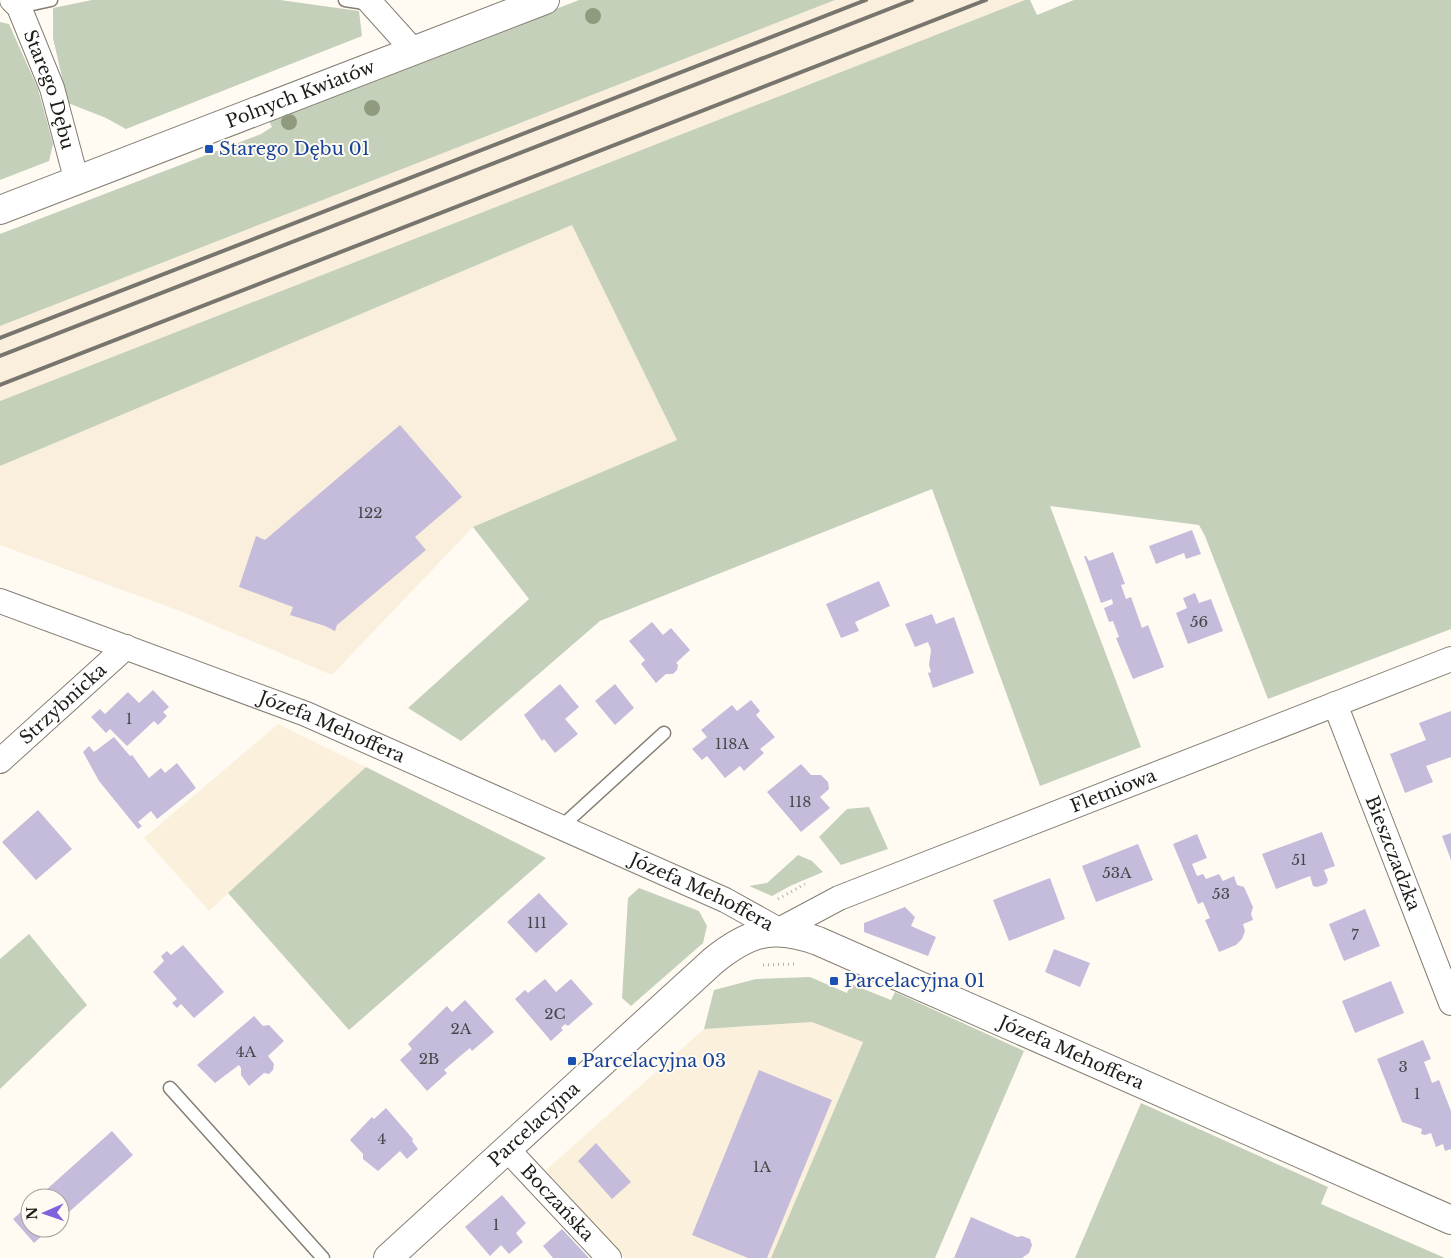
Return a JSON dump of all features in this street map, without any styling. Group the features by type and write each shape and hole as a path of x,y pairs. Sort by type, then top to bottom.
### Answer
{"street":[{"name":"Polnych Kwiatów","path":"0,210 545,0"},
{"path":"369,2 413,50"},
{"name":"Starego Dębu","path":"15,4 52,88 76,182"},
{"name":"Józefa Mehoffera","path":"0,601 306,714 725,900 779,930 796,933 818,941 1451,1220"},
{"name":"Strzybnicka","path":"0,761 126,647"},
{"name":"Fletniowa","path":"779,930 839,898 1451,659"},
{"name":"Bieszczadzka","path":"1335,704 1451,1003"},
{"name":"Parcelacyjna","path":"388,1258 506,1148 726,950 764,933 779,930"},
{"name":"Boczańska","path":"506,1148 608,1258"}],"lane":[{"path":"15,4 51,0"},
{"path":"345,0 369,2"},
{"path":"561,827 664,733"},
{"path":"170,1088 323,1258"}],"path":[{"path":"755,967 800,964"}],"shaded area":[{"path":"835,0 1025,0 0,401 0,326"},
{"path":"572,225 677,440 473,527 332,675 185,613 0,545 0,466"},
{"path":"278,724 366,767 209,911 144,838"},
{"path":"813,1022 863,1041 771,1258 625,1258 546,1170 704,1029"}],"green space":[{"path":"92,0 280,0 359,11 362,36 126,129 106,118 68,103 53,38 53,8"},
{"path":"579,0 835,0 0,326 0,234 261,134 272,127 269,121"},
{"path":"1025,0 1030,0 1037,15 1074,0 1451,0 1451,629 1268,699 1205,536 1199,525 1050,506 1141,747 1040,786 932,489 600,621 461,741 408,708 529,599 473,527 677,440 572,225 0,466 0,401"},
{"path":"0,22 9,24 38,89 53,144 49,161 0,180"},
{"path":"366,767 546,858 349,1030 228,893"},
{"path":"869,807 888,849 841,865 819,837 847,809"},
{"path":"798,855 812,861 823,872 772,896 749,886 767,883"},
{"path":"639,888 699,911 707,926 703,943 631,1006 622,998 628,898"},
{"path":"29,934 87,1005 0,1089 0,959"},
{"path":"810,977 847,993 851,984 891,1000 895,992 1024,1051 935,1258 771,1258 863,1042 812,1022 704,1029 714,990 756,979"},
{"path":"1141,1103 1328,1187 1321,1204 1445,1258 1075,1258"}],"building":[{"path":"400,425 462,497 415,537 426,550 337,625 335,631 290,615 293,607 239,587 256,536 265,540"},
{"path":"1192,530 1201,554 1186,559 1184,553 1156,564 1149,546"},
{"path":"1113,552 1125,584 1121,585 1126,599 1131,597 1142,628 1148,625 1164,667 1133,679 1116,638 1119,637 1113,621 1109,622 1104,608 1113,604 1112,599 1101,603 1084,556 1089,561"},
{"path":"879,581 890,606 855,622 859,631 841,638 826,604"},
{"path":"1195,593 1199,603 1211,599 1223,631 1188,644 1176,613 1187,608 1183,598"},
{"path":"932,614 936,624 954,617 974,673 933,688 928,673 931,672 929,665 931,650 928,642 915,647 905,624"},
{"path":"652,622 663,635 671,628 690,650 676,663 678,665 677,670 673,674 666,674 656,683 641,664 645,660 629,641"},
{"path":"560,684 579,707 565,719 578,734 555,753 544,739 542,741 524,715"},
{"path":"615,684 634,708 615,725 595,701"},
{"path":"153,690 169,707 163,712 167,716 158,725 154,721 127,746 110,729 106,733 91,717 100,709 105,714 128,692 139,703"},
{"path":"751,700 760,711 756,715 775,737 760,749 764,753 744,771 740,766 725,778 707,756 702,760 692,749 707,737 701,730 732,705 737,711"},
{"path":"1451,711 1451,757 1426,766 1433,782 1405,793 1390,754 1426,740 1419,723"},
{"path":"114,737 130,756 132,755 149,778 161,768 165,773 177,763 196,788 157,819 151,811 138,822 142,826 138,829 99,781 83,752 89,746 94,752"},
{"path":"801,764 811,775 821,775 828,782 829,789 820,797 830,808 801,832 767,792"},
{"path":"38,810 72,849 36,880 2,842"},
{"path":"1322,832 1335,866 1324,870 1328,880 1326,884 1317,887 1313,886 1310,876 1276,889 1262,854"},
{"path":"1451,833 1451,860 1442,836"},
{"path":"1197,834 1207,858 1192,864 1197,876 1203,874 1206,879 1219,874 1223,881 1234,876 1237,885 1244,887 1253,907 1251,914 1253,920 1243,924 1245,931 1242,939 1236,945 1219,952 1205,920 1210,918 1203,902 1198,904 1173,844"},
{"path":"1138,844 1153,880 1096,902 1082,866"},
{"path":"1050,878 1065,919 1009,941 993,900"},
{"path":"539,893 568,924 536,953 507,922"},
{"path":"905,907 915,917 911,926 936,937 928,956 864,932 864,923"},
{"path":"1365,909 1380,946 1344,961 1329,924"},
{"path":"183,945 224,992 194,1018 181,1004 177,1008 172,1003 177,999 153,972 164,961 161,956 167,951 171,955"},
{"path":"1054,949 1090,963 1080,987 1045,972"},
{"path":"545,979 556,992 571,979 593,1004 568,1026 565,1024 561,1028 563,1030 551,1041 515,999 525,990 528,993"},
{"path":"1391,981 1404,1013 1355,1033 1342,1001"},
{"path":"465,1000 494,1032 472,1051 470,1048 444,1070 447,1073 427,1091 400,1060 412,1049 408,1044 447,1006 452,1012"},
{"path":"254,1016 263,1026 269,1025 284,1041 268,1056 274,1064 273,1070 269,1074 264,1073 249,1086 241,1075 239,1065 215,1083 197,1065"},
{"path":"1423,1040 1431,1059 1424,1062 1432,1083 1439,1080 1451,1111 1451,1149 1445,1151 1443,1144 1436,1147 1431,1133 1421,1134 1422,1129 1402,1122 1377,1059"},
{"path":"759,1070 832,1100 767,1258 748,1258 692,1235"},
{"path":"386,1108 413,1139 412,1141 418,1149 407,1159 400,1151 378,1171 363,1159 363,1154 350,1140 372,1117 374,1119"},
{"path":"112,1131 133,1155 70,1211 70,1188 48,1188"},
{"path":"596,1143 631,1182 612,1199 578,1161"},
{"path":"502,1195 526,1223 516,1233 523,1242 509,1254 501,1245 490,1256 465,1227"},
{"path":"20,1213 20,1227 13,1219"},
{"path":"971,1217 1017,1237 1022,1236 1030,1239 1032,1245 1029,1253 1022,1258 954,1258"},
{"path":"562,1229 589,1258 553,1258 543,1246"},
{"path":"30,1238 40,1238 34,1243"}],"railway":[{"path":"0,338 866,0"},
{"path":"0,356 912,0"},
{"path":"0,385 986,0"}],"place":[{"name":"Starego Dębu 01","path":"209,149"},
{"name":"Parcelacyjna 01","path":"834,981"},
{"name":"Parcelacyjna 03","path":"572,1061"}]}
